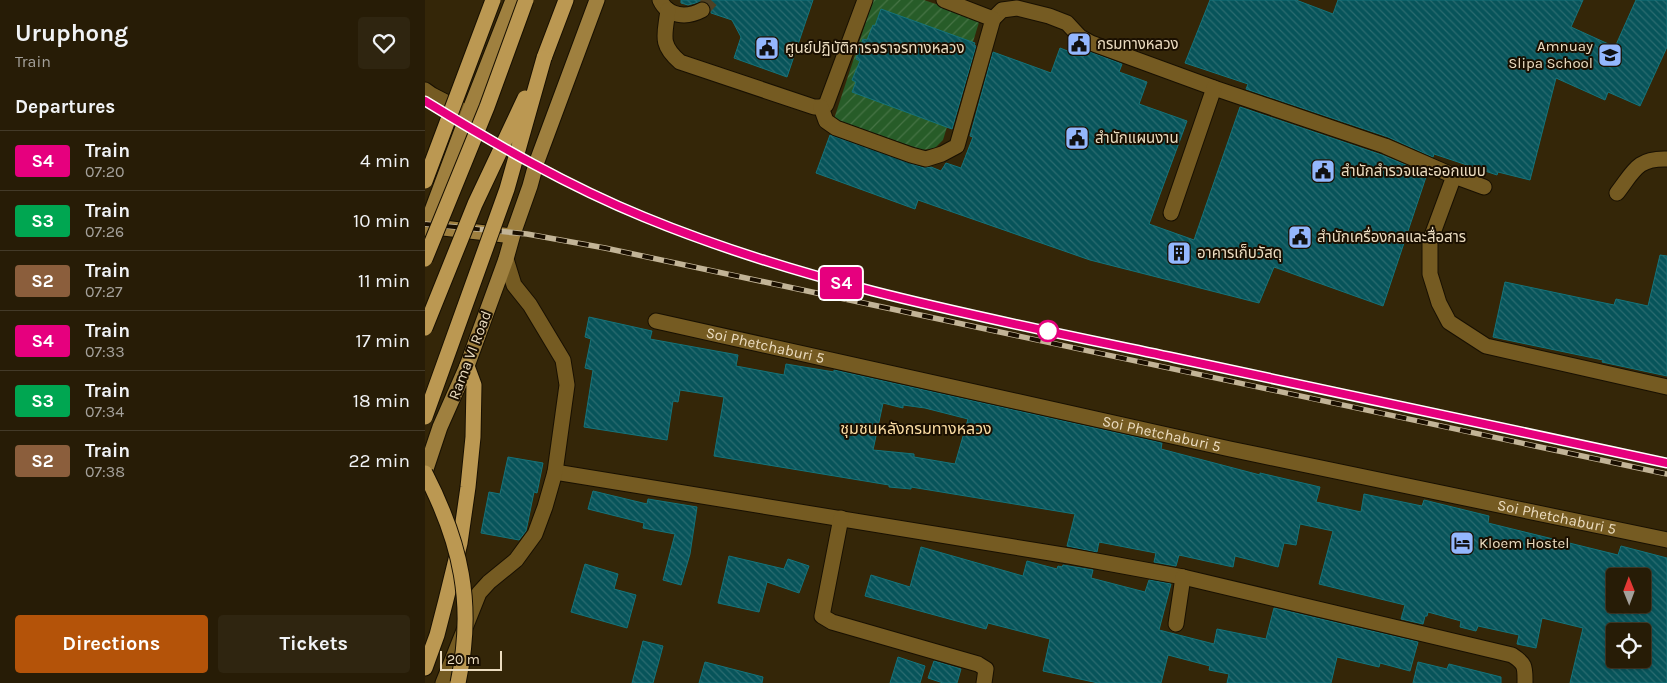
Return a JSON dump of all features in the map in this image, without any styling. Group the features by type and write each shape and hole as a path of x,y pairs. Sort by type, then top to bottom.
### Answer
{"highway":[{"path":"425,182 493,0"},
{"path":"425,259 487,107 525,0"},
{"path":"425,328 475,204 543,58 566,0"},
{"path":"425,417 507,189 543,58"},
{"path":"425,668 437,635 460,544 469,488 473,438 474,385 467,366"},
{"path":"425,473 440,503 452,534 461,571 466,611 464,656 458,683"}],"main road":[{"path":"512,236 425,228 513,0"},
{"name":"Rama VI Road","path":"425,473 440,427 467,366 506,259 512,236 531,186 536,164 597,0"}],"street":[{"path":"664,5 665,41 668,52 680,62 814,107 821,107 826,105 865,0"},
{"path":"944,0 993,19"},
{"path":"664,5 677,14 686,16 702,10"},
{"path":"821,107 826,121 836,128 925,159 943,154 957,146 993,19 1002,10 1017,8 1049,16 1067,23 1080,36 1091,43 1214,88 1385,146 1484,187"},
{"path":"1171,213 1214,88"},
{"path":"425,90 469,114"},
{"path":"1617,193 1641,162 1656,158 1667,159"},
{"path":"425,170 444,178"},
{"path":"1454,176 1430,241 1430,274 1439,303 1449,322 1486,346 1667,387"},
{"path":"443,683 479,593 489,582 517,560 535,534 555,472 567,385 563,360 530,304 514,284 506,259"},
{"name":"Soi Phetchaburi 5","path":"656,322 1230,449 1667,540"},
{"path":"555,472 1069,556 1183,577 1512,655 1522,662 1525,670 1525,683"},
{"path":"841,518 822,616 832,622 978,664 986,669 984,683"},
{"path":"1176,624 1183,577"}],"green space":[{"path":"873,0 924,0 980,19 943,140 935,148 922,150 834,119"}],"building":[{"name":"ศูนย์ปฏิบัติการจราจรทางหลวง","path":"681,0 813,0 787,77 734,58 741,37 732,20 711,13 711,7 707,2 703,1 688,5 681,3"},
{"path":"1210,0 1296,0 1333,14 1338,0 1583,0 1571,27 1615,47 1636,0 1667,0 1667,47 1640,106 1608,92 1605,100 1556,78 1530,180 1498,172 1497,175 1434,154 1433,157 1388,137 1246,89 1248,84 1185,63"},
{"path":"881,9 975,43 974,45 976,46 952,129 852,92 856,82 852,80 860,61 856,59 863,39 867,40 873,25 875,26"},
{"path":"1060,48 1083,57 1085,50 1122,64 1119,72 1147,82 1139,104 1187,121 1149,224 1194,240 1240,107 1382,155 1427,174 1383,306 1274,267 1259,303 1090,260 918,200 915,209 816,173 830,135 924,168 931,167 941,171 946,163 961,168 973,137 970,136 993,52 1051,73"},
{"path":"1660,255 1667,256 1667,376 1602,362 1603,360 1493,337 1505,282 1614,305 1616,299 1648,306"},
{"path":"589,317 652,331 650,339 738,355 736,366 784,375 786,364 834,372 834,370 1162,443 1161,449 1260,475 1260,473 1320,487 1316,502 1361,512 1364,494 1422,506 1424,500 1489,516 1488,523 1618,555 1621,546 1667,558 1667,683 1570,683 1583,628 1542,618 1536,648 1517,644 1519,635 1478,626 1476,631 1460,627 1461,621 1428,612 1423,624 1401,619 1405,605 1319,584 1333,531 1300,524 1296,545 1284,543 1278,567 1235,556 1233,567 1179,555 1176,566 1154,562 1156,553 1099,542 1097,552 1067,546 1075,514 911,487 911,489 889,487 889,485 714,456 724,397 680,390 678,402 673,401 667,440 584,427 593,370 585,368 591,339 585,337","holes":["883,403 903,408 903,405 925,408 968,419 955,464 914,457 914,454 873,450"]},
{"path":"508,457 543,463 537,493 534,492 526,531 519,540 481,533 489,492 500,494"},
{"path":"593,491 647,504 648,499 697,507 690,554 681,585 663,580 675,534 643,528 644,523 588,509"},
{"path":"921,547 1023,576 1027,561 1057,569 1058,566 1062,567 1063,565 1093,570 1091,578 1145,592 1149,580 1171,584 1159,630 1214,644 1217,629 1266,639 1274,608 1418,642 1410,671 1380,663 1379,667 1337,657 1331,683 1227,683 1229,674 1209,670 1210,666 1168,655 1161,683 1098,683 1043,671 1050,639 988,623 986,629 865,596 871,575 910,587"},
{"path":"729,556 784,569 788,559 809,566 799,593 767,582 759,612 718,603"},
{"path":"585,564 618,574 614,589 636,595 627,628 571,612"},
{"path":"643,641 663,646 653,683 632,683"},
{"path":"898,657 925,666 920,683 890,683"},
{"path":"934,661 961,669 957,683 943,683 928,678"},
{"path":"705,662 763,677 762,683 699,683"},
{"path":"1418,662 1447,669 1449,664 1501,677 1501,683 1413,683"}],"tunnel":[{"path":"702,10 711,0"}],"railway":[{"path":"425,101 478,133 560,178 616,205 708,241 772,263 837,282 1035,329 1667,463"},
{"path":"425,224 527,234 605,248 1667,474"}],"train":[{"name":"S4","path":"425,101 463,125 548,172 644,217 695,237 831,280 917,302 1048,331 1667,463"}],"place":[{"name":"กรมทางหลวง","path":"1079,44"},
{"name":"ศูนย์ปฏิบัติการจราจรทางหลวง","path":"767,48"},
{"name":"Amnuay Slipa School","path":"1610,55"},
{"name":"สำนักแผนงาน","path":"1077,138"},
{"name":"สำนักสำรวจและออกแบบ","path":"1323,171"},
{"name":"สำนักเครื่องกลและสื่อสาร","path":"1300,237"},
{"name":"อาคารเก็บวัสดุ","path":"1179,253"},
{"name":"Kloem Hostel","path":"1462,543"}],"district":[{"name":"ชุมชนหลังกรมทางหลวง","path":"916,428"}]}
